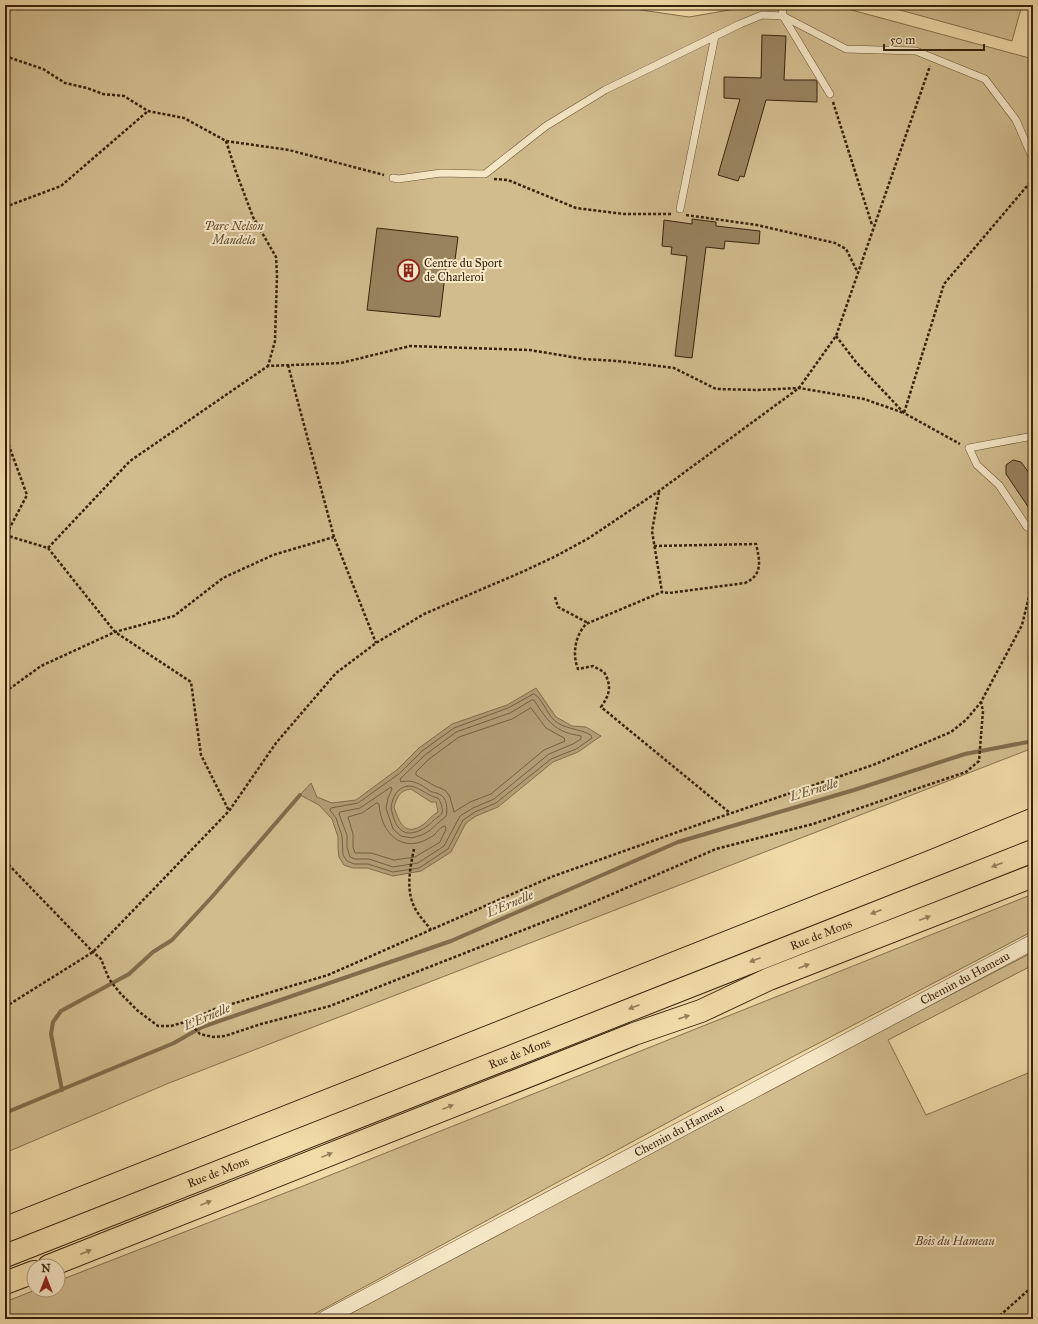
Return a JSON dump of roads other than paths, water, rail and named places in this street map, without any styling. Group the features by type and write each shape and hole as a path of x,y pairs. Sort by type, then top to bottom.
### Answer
{"highway":[{"name":"Rue de Mons","path":"5,1256 1033,851"},
{"name":"Rue de Mons","path":"66,1259 634,1034 701,1011 769,979 1033,876"},
{"path":"5,1283 26,1275"}],"street":[{"name":"Chemin du Hameau","path":"324,1319 1033,942"}],"lane":[{"path":"782,5 783,16 830,94"},
{"path":"394,178 398,179 441,174 485,174 546,126 605,90 715,36 762,15 783,16 846,48 916,51 985,79 1016,120 1033,159"},
{"path":"680,212 715,36"},
{"path":"1027,527 999,485 977,465 969,448 1033,436"}],"water":[{"path":"536,688 556,717 572,726 586,727 601,736 578,752 553,762 498,807 476,816 466,823 451,852 421,871 393,876 367,868 353,868 344,865 339,857 338,837 332,819 319,805 300,795 311,783 317,797 332,803 356,800 398,769 419,748 452,724 507,705","holes":["411,789 431,802 436,802 438,812 424,824 412,829 407,829 401,823 394,807 396,800 402,792"]}],"waterway":[{"name":"L'Ernelle","path":"5,1113 174,1043 202,1027 451,941 678,842 854,790 965,754 1033,741"},
{"path":"62,1090 51,1034 53,1022 61,1011 129,974 153,952 172,940 211,898 300,795"}],"tram line":[{"path":"5,1216 929,850 1033,807"}],"place":[{"name":"Centre du Sport de Charleroi","path":"409,270"}],"park label":[{"name":"Parc Nelson Mandela","path":"234,233"},
{"name":"Bois du Hameau","path":"955,1241"}]}
